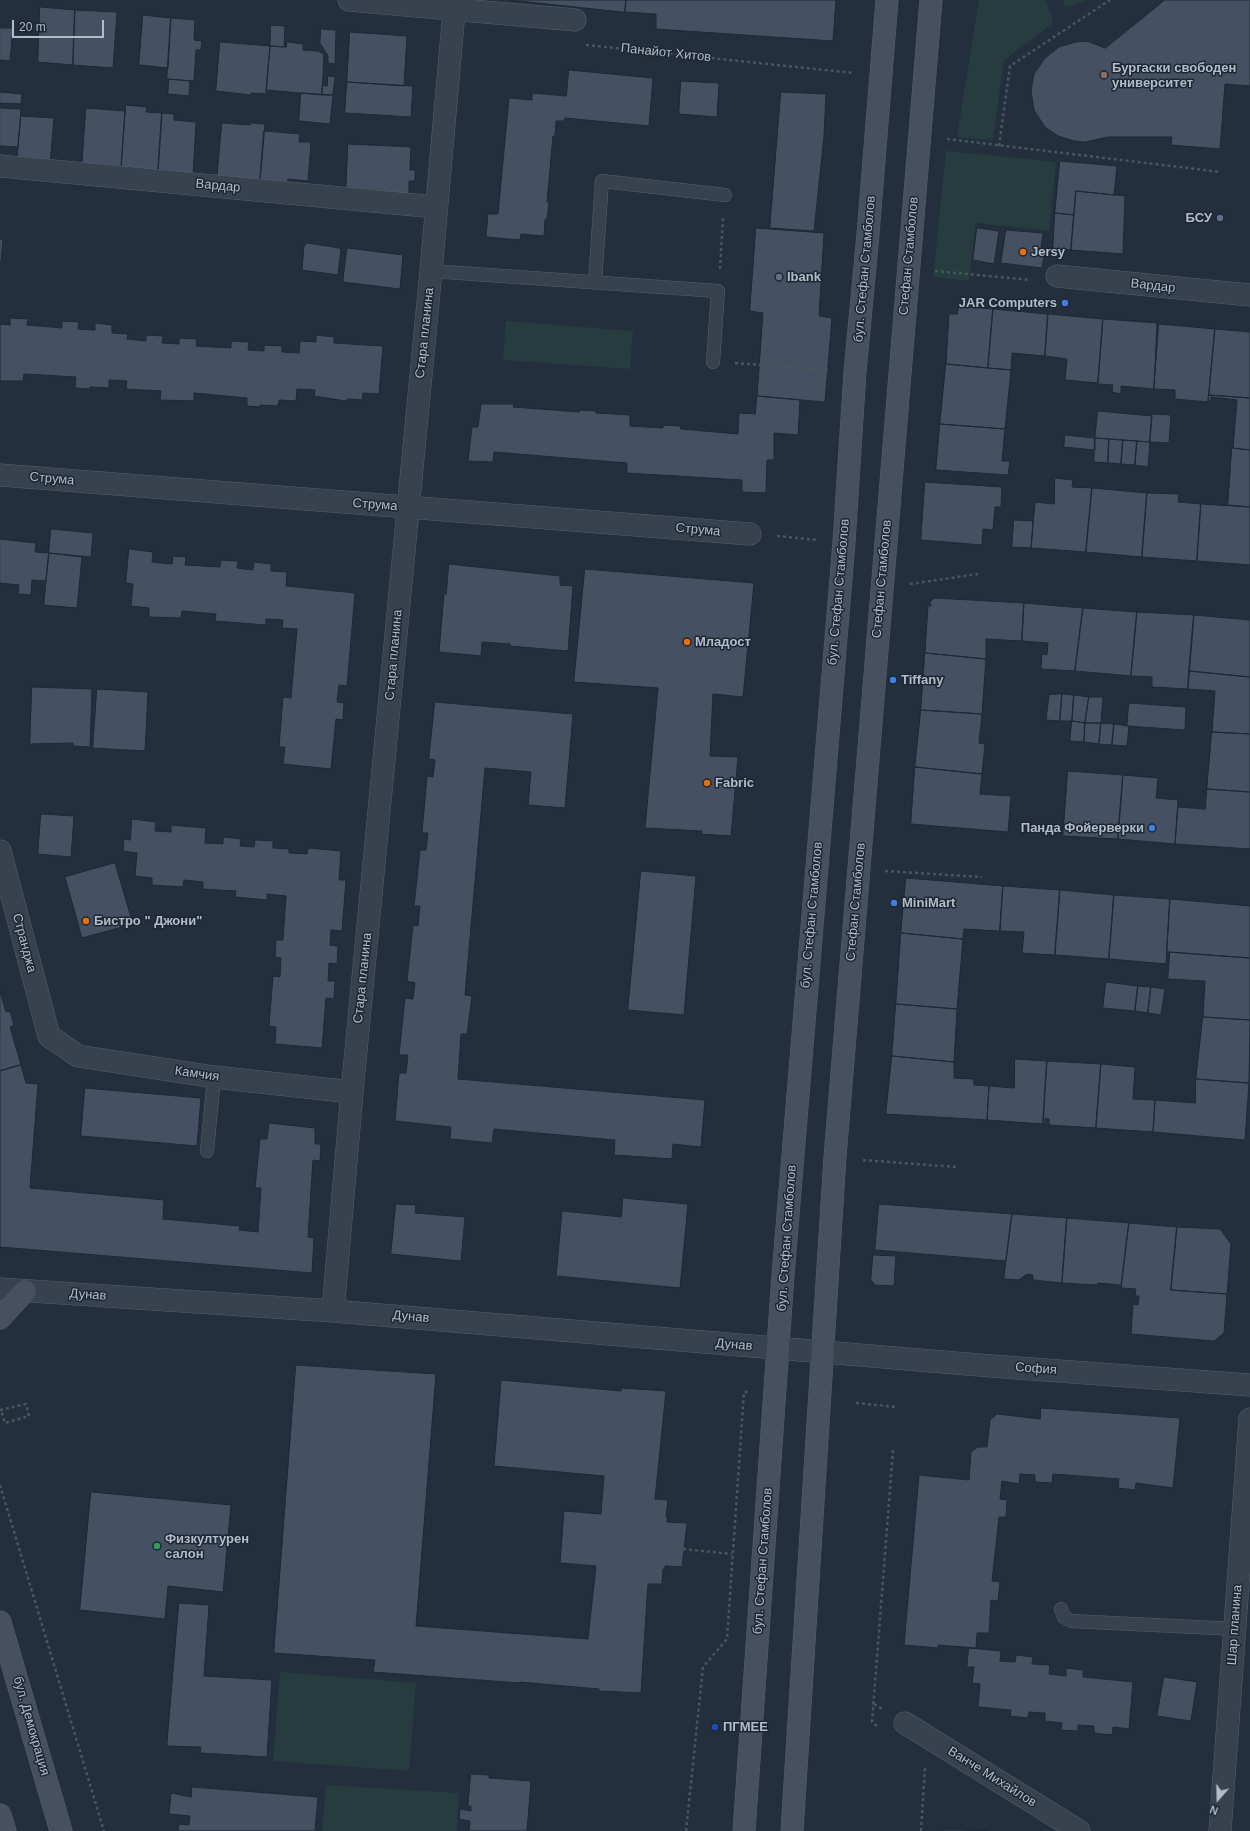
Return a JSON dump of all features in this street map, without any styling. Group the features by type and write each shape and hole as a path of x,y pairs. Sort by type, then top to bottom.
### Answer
{"main road":[{"name":"бул. Стефан Стамболов","path":"744,1831 778,1348 844,542 855,372 887,0"},
{"name":"Стефан Стамболов","path":"835,1157 931,0"},
{"path":"792,1831 835,1157"},
{"path":"0,1318 25,1291"},
{"name":"бул. Демокрация","path":"0,1622 61,1831"},
{"path":"0,1815 5,1831"}],"street":[{"path":"349,0 455,5 576,20"},
{"name":"Стара планина","path":"333,1311 352,1092 455,5"},
{"name":"Вардар","path":"0,166 436,207"},
{"name":"Вардар","path":"1057,276 1250,295"},
{"name":"Струма","path":"0,475 750,534"},
{"name":"Странджа","path":"0,851 49,1036"},
{"name":"Камчия","path":"49,1036 78,1056 214,1077 352,1092"},
{"name":"Дунав","path":"0,1289 333,1311 822,1352"},
{"name":"София","path":"822,1352 1250,1385"},
{"name":"Шар планина","path":"1220,1831 1236,1629 1250,1419"},
{"name":"Ванче Михайлов","path":"905,1723 1078,1831"}],"lane":[{"path":"595,282 602,182 725,194"},
{"path":"431,271 718,291 713,362"},
{"path":"207,1151 214,1077"},
{"path":"1061,1609 1064,1617 1071,1621 1236,1629"}],"path":[{"path":"999,146 1010,66 1110,0"},
{"name":"Панайот Хитов","path":"579,44 880,75"},
{"path":"920,136 1221,172"},
{"path":"718,291 725,194"},
{"path":"908,268 1044,281 1057,276"},
{"path":"713,362 855,372"},
{"path":"750,534 844,542"},
{"path":"882,587 978,574"},
{"path":"858,870 982,877"},
{"path":"835,1157 956,1167"},
{"path":"686,1831 703,1667 727,1639 744,1392"},
{"path":"856,1403 897,1407"},
{"path":"26,1404 29,1416 5,1423 0,1410 26,1404"},
{"path":"872,1722 893,1450"},
{"path":"0,1485 104,1831"},
{"path":"683,1549 732,1554"},
{"path":"921,1831 928,1736"}],"green space":[{"path":"979,0 1046,0 1053,23 1004,60 993,140 957,137"},
{"path":"1063,0 1086,0 1065,8"},
{"path":"946,151 1056,162 1049,231 976,223 969,281 933,277"},
{"path":"506,321 633,331 630,369 503,360"},
{"path":"280,1672 416,1683 409,1771 273,1761"},
{"path":"326,1785 459,1793 457,1831 322,1831"}],"building":[{"path":"510,0 626,0 625,12"},
{"path":"626,0 836,0 833,41 656,29 656,14 625,12"},
{"name":"Бургаски свободен университет","path":"1165,0 1250,0 1250,86 1225,84 1220,149 1171,145 1172,137 1108,137 1085,142 1074,141 1058,136 1045,127 1034,110 1031,91 1034,74 1045,58 1059,47 1076,42 1087,41 1105,48"},
{"path":"40,7 75,10 73,65 38,62"},
{"path":"75,10 117,12 113,68 73,65"},
{"path":"143,15 171,18 168,68 139,65"},
{"path":"171,18 195,20 194,40 202,41 201,50 196,50 194,81 167,79"},
{"path":"271,25 285,26 284,47 270,46"},
{"path":"0,28 13,28 10,61 0,60"},
{"path":"321,29 336,30 335,64 328,63 328,56 320,43"},
{"path":"350,32 407,36 404,86 347,82"},
{"path":"220,42 270,46 266,94 251,93 251,95 216,91"},
{"path":"287,42 303,44 303,50 318,51 324,54 322,95 266,90 270,46 286,47"},
{"path":"569,70 653,78 649,126 565,118 564,121 556,121 555,136 553,136 547,202 549,202 547,219 545,219 544,236 521,234 520,240 486,237 488,214 498,214 509,98 532,100 532,93 566,96"},
{"path":"328,76 335,77 333,95 322,95 322,85 327,86"},
{"path":"169,79 190,81 189,96 168,94"},
{"path":"681,81 719,83 717,117 679,114"},
{"path":"347,82 413,86 411,117 345,113"},
{"path":"0,92 22,94 21,104 0,103"},
{"path":"781,92 826,94 824,136 814,231 770,228"},
{"path":"301,93 333,95 330,124 299,121"},
{"path":"126,105 147,107 146,112 162,113 158,173 121,170"},
{"path":"0,108 21,109 18,147 0,146"},
{"path":"86,108 125,111 121,170 82,168"},
{"path":"162,113 174,114 174,120 196,122 193,176 158,173"},
{"path":"21,116 54,118 50,165 17,163"},
{"path":"222,123 250,125 251,123 265,124 260,182 217,179"},
{"path":"264,131 300,134 299,142 311,142 308,181 288,179 287,185 260,182"},
{"path":"348,144 411,147 410,170 415,170 415,181 409,181 409,195 346,192"},
{"path":"1060,161 1117,166 1114,195 1076,191 1074,215 1055,213"},
{"path":"1076,191 1125,196 1123,254 1071,250"},
{"path":"1055,213 1074,215 1071,250 1053,249"},
{"path":"756,228 824,233 819,316 832,318 825,402 757,396 763,313 750,311"},
{"path":"977,228 999,231 994,264 973,260"},
{"path":"1006,230 1043,233 1041,248 1045,249 1042,268 1001,263"},
{"path":"0,239 3,239 1,262 0,262"},
{"path":"308,243 341,249 338,275 302,270 304,246"},
{"path":"347,248 403,255 400,289 343,282"},
{"path":"959,306 993,309 988,368 946,364 949,314 957,314"},
{"path":"993,309 1048,314 1045,356 1012,353 1011,370 988,368"},
{"path":"1048,314 1103,319 1098,383 1065,380 1067,359 1045,356"},
{"path":"10,318 28,319 27,325 62,328 62,321 79,322 78,329 95,330 95,323 112,325 112,333 128,334 127,339 146,341 146,335 163,336 162,343 179,344 179,338 197,339 196,346 231,348 231,341 249,342 248,350 264,351 264,345 282,346 282,352 299,353 300,341 316,342 316,335 334,337 334,343 383,346 379,394 363,393 362,400 347,399 346,401 314,396 315,390 297,389 296,401 279,400 278,406 260,405 260,407 247,406 247,398 194,393 194,401 160,400 161,391 126,389 127,381 109,380 109,388 90,387 90,389 75,388 76,377 24,374 23,381 0,381 0,324 10,325"},
{"path":"1103,319 1157,323 1154,389 1121,386 1121,394 1112,392 1113,385 1098,384"},
{"path":"1159,324 1215,329 1208,402 1175,399 1175,390 1154,389"},
{"path":"1215,329 1250,332 1250,398 1209,395"},
{"path":"946,364 1011,370 1005,429 940,424"},
{"path":"1209,395 1250,398 1250,450 1233,448 1237,400 1211,397 1210,402 1208,402"},
{"path":"757,396 800,400 798,435 774,433 774,460 767,460 766,493 742,492 742,480 627,473 627,463 494,452 493,462 468,461 472,427 478,427 481,404 514,404 513,407 579,412 581,410 596,411 596,413 630,415 630,426 663,428 663,425 680,426 681,429 738,434 739,413 755,414"},
{"path":"1098,411 1152,416 1150,442 1095,438"},
{"path":"1152,414 1171,415 1169,443 1150,442"},
{"path":"940,424 1005,429 1002,461 1010,461 1008,475 936,470"},
{"path":"1065,435 1095,438 1095,450 1064,447"},
{"path":"1095,438 1109,439 1108,463 1094,462"},
{"path":"1109,439 1123,440 1121,464 1108,463"},
{"path":"1123,440 1137,441 1135,465 1121,464"},
{"path":"1137,441 1150,442 1148,467 1135,465"},
{"path":"1232,448 1250,450 1250,507 1228,505"},
{"path":"1055,478 1073,480 1072,487 1092,488 1086,552 1031,548 1035,502 1054,504"},
{"path":"925,482 1002,487 1001,507 995,507 993,530 983,529 982,545 921,540"},
{"path":"1092,488 1147,493 1142,557 1086,552"},
{"path":"1147,493 1179,494 1178,502 1201,504 1197,561 1142,557"},
{"path":"1201,504 1250,507 1250,565 1197,561"},
{"path":"1014,520 1033,521 1031,548 1012,547"},
{"path":"51,529 93,533 91,557 49,553"},
{"path":"0,539 36,543 35,552 49,553 46,581 32,580 31,595 18,594 19,585 0,583"},
{"path":"129,549 153,552 152,562 172,564 173,556 186,557 185,565 220,567 221,560 238,561 237,568 253,570 254,562 271,564 271,571 287,572 286,586 355,593 347,686 339,685 337,702 344,703 343,720 336,719 331,769 283,764 285,747 279,747 283,697 291,698 297,629 282,628 283,620 266,619 266,625 215,621 216,614 182,611 181,618 149,617 149,608 131,606 133,584 126,583"},
{"path":"49,553 82,557 77,608 44,605"},
{"path":"449,564 560,576 560,585 573,586 568,651 482,642 481,656 439,652 444,594 446,594"},
{"path":"585,569 754,583 743,697 713,694 710,756 738,757 731,836 701,834 702,831 645,828 658,688 574,682"},
{"path":"935,598 1024,603 1022,641 986,639 986,659 925,653 928,606 931,606 930,602"},
{"path":"1024,603 1083,608 1075,671 1041,669 1042,654 1047,655 1048,643 1022,641"},
{"path":"1083,608 1137,612 1131,676 1075,671"},
{"path":"1137,612 1194,615 1188,689 1152,687 1152,677 1131,676"},
{"path":"1194,615 1250,620 1250,677 1189,671"},
{"path":"925,653 986,659 982,714 921,710"},
{"path":"1189,671 1250,677 1250,734 1212,732 1215,691 1188,689"},
{"path":"32,687 92,689 90,747 73,746 73,743 30,744"},
{"path":"97,689 148,692 145,751 93,748"},
{"path":"1062,694 1060,721 1046,720 1049,695"},
{"path":"1062,694 1074,695 1072,721 1060,721"},
{"path":"1074,695 1089,697 1085,723 1072,721"},
{"path":"1089,697 1103,697 1101,723 1085,723"},
{"path":"435,702 573,714 565,808 528,805 531,772 485,768 465,995 472,996 467,1034 461,1034 458,1079 705,1100 701,1147 673,1144 672,1159 614,1155 615,1140 494,1129 492,1143 450,1139 451,1127 395,1121 399,1073 406,1073 408,1055 399,1055 405,998 413,999 415,983 407,981 413,925 418,926 420,906 414,906 420,850 426,850 428,833 422,833 427,776 433,777 435,760 429,759"},
{"path":"1129,703 1186,707 1185,730 1127,726"},
{"path":"921,710 982,714 979,743 985,744 982,774 915,767"},
{"path":"1072,721 1085,723 1084,742 1070,741"},
{"path":"1085,723 1101,723 1099,744 1084,742"},
{"path":"1101,723 1114,724 1112,745 1099,744"},
{"path":"1114,724 1129,726 1127,746 1112,745"},
{"path":"1212,732 1250,734 1250,792 1207,789"},
{"path":"915,767 982,774 980,794 1011,796 1008,832 911,824"},
{"path":"1068,771 1123,775 1118,839 1063,836"},
{"path":"1123,775 1158,778 1156,798 1178,800 1175,844 1118,839"},
{"path":"1207,789 1250,792 1250,849 1175,844 1178,807 1205,809"},
{"path":"41,814 74,816 71,857 38,854"},
{"path":"132,819 156,822 155,831 171,832 171,825 206,828 205,843 223,844 223,837 241,839 240,846 254,847 255,840 273,841 273,848 289,849 289,853 307,854 308,848 341,851 339,880 346,880 342,931 331,930 330,945 338,946 337,964 329,963 328,981 335,981 334,999 326,998 322,1048 275,1044 276,1027 269,1026 273,976 280,977 281,958 275,957 276,940 283,940 286,896 267,894 267,900 235,897 236,891 203,889 203,882 184,880 183,887 152,885 152,878 135,876 137,853 123,851 124,839 130,840"},
{"path":"115,863 133,924 82,938 65,877"},
{"path":"641,871 696,876 684,1015 628,1010"},
{"path":"906,878 1003,886 1000,931 964,929 963,939 901,933"},
{"path":"1003,886 1060,890 1055,955 1022,953 1024,932 1000,931"},
{"path":"1060,890 1114,895 1109,959 1055,955"},
{"path":"1114,895 1170,899 1166,964 1109,959"},
{"path":"1170,899 1250,906 1250,958 1167,952"},
{"path":"901,933 963,939 957,1009 896,1004"},
{"path":"1170,952 1250,958 1250,1020 1203,1017 1205,981 1168,979"},
{"path":"1106,982 1138,986 1135,1011 1103,1008"},
{"path":"1138,986 1151,987 1148,1013 1135,1011"},
{"path":"1151,987 1165,989 1161,1015 1148,1013"},
{"path":"0,991 6,1012 10,1011 14,1025 10,1027 21,1065 0,1071"},
{"path":"896,1004 957,1009 954,1062 892,1056"},
{"path":"1203,1017 1250,1020 1249,1083 1196,1079"},
{"path":"892,1056 954,1062 954,1078 974,1079 974,1085 989,1086 987,1120 886,1114"},
{"path":"1015,1059 1047,1061 1043,1124 987,1120 989,1086 1014,1088"},
{"path":"1047,1061 1101,1064 1096,1128 1049,1125 1049,1119 1045,1118 1045,1124 1043,1124"},
{"path":"1101,1064 1135,1067 1133,1099 1155,1100 1153,1132 1096,1128"},
{"path":"21,1065 26,1083 38,1084 30,1188 164,1200 163,1219 240,1226 239,1230 258,1232 261,1188 255,1188 260,1139 267,1139 269,1123 315,1128 315,1144 321,1144 320,1161 313,1160 308,1237 314,1238 312,1273 0,1247 0,1071"},
{"path":"1196,1079 1249,1083 1245,1140 1153,1132 1155,1100 1195,1103"},
{"path":"85,1088 201,1098 197,1146 81,1136"},
{"path":"623,1198 688,1204 680,1288 556,1276 562,1211 621,1217"},
{"path":"396,1204 416,1205 415,1213 465,1217 461,1261 391,1254"},
{"path":"879,1204 1012,1214 1006,1261 875,1250"},
{"path":"1012,1214 1067,1218 1062,1283 1033,1280 1033,1275 1027,1274 1019,1280 1004,1279"},
{"path":"1067,1218 1129,1223 1121,1288 1120,1285 1098,1283 1097,1285 1062,1283"},
{"path":"1129,1223 1177,1227 1171,1290 1227,1294 1224,1333 1214,1341 1131,1334 1133,1304 1138,1305 1139,1296 1135,1296 1136,1289 1121,1288"},
{"path":"1177,1227 1220,1229 1231,1244 1227,1294 1171,1290"},
{"path":"873,1255 896,1256 894,1286 875,1285 871,1280"},
{"path":"296,1365 436,1374 416,1626 588,1639 596,1566 560,1563 564,1511 601,1514 604,1476 494,1466 501,1380 621,1391 622,1388 666,1391 655,1499 668,1500 666,1517 668,1516 667,1522 687,1523 682,1567 665,1566 665,1569 663,1569 662,1584 648,1584 641,1693 599,1691 599,1689 520,1682 373,1672 375,1660 274,1653"},
{"path":"1041,1408 1180,1418 1173,1488 1136,1483 1135,1490 1118,1488 1119,1479 1053,1474 1052,1483 1035,1482 1035,1475 1020,1474 1019,1484 1002,1481 1000,1499 1007,1500 1006,1517 999,1517 992,1581 1000,1582 998,1601 991,1600 989,1633 977,1633 976,1648 938,1645 938,1648 904,1645 919,1475 969,1480 971,1452 978,1447 987,1447 990,1420 997,1414 1040,1419"},
{"name":"Физкултурен салон","path":"91,1492 231,1505 223,1592 168,1586 165,1619 80,1610"},
{"path":"179,1603 209,1605 204,1676 272,1680 267,1757 200,1753 201,1747 167,1746"},
{"path":"969,1648 1001,1651 1000,1661 1015,1662 1016,1655 1033,1657 1032,1664 1050,1665 1049,1674 1066,1676 1066,1668 1083,1670 1083,1677 1133,1682 1129,1729 1113,1727 1112,1735 1094,1733 1094,1726 1078,1725 1078,1731 1061,1730 1062,1723 1045,1721 1045,1713 1029,1712 1028,1718 1010,1716 1011,1710 978,1707 980,1684 972,1683 974,1667 967,1667"},
{"path":"1164,1677 1197,1682 1191,1721 1157,1716"},
{"path":"471,1774 489,1775 489,1778 531,1781 527,1831 469,1831 470,1821 459,1819 460,1809 471,1811 471,1806 468,1806"},
{"path":"192,1787 318,1797 315,1831 178,1831 179,1824 189,1825 190,1816 169,1814 171,1793 191,1797"},
{"path":"944,1829 988,1831 944,1831"}],"place":[{"name":"Бургаски свободен университет","path":"1104,75"},
{"name":"БСУ","path":"1220,218"},
{"name":"Jersy","path":"1023,252"},
{"name":"Ibank","path":"779,277"},
{"name":"JAR Computers","path":"1065,303"},
{"name":"Младост","path":"687,642"},
{"name":"Tiffany","path":"893,680"},
{"name":"Fabric","path":"707,783"},
{"name":"Панда Фойерверки","path":"1152,828"},
{"name":"MiniMart","path":"894,903"},
{"name":"Бистро \" Джони\"","path":"86,921"},
{"name":"Физкултурен салон","path":"157,1546"},
{"name":"ПГМЕЕ","path":"715,1727"}]}
